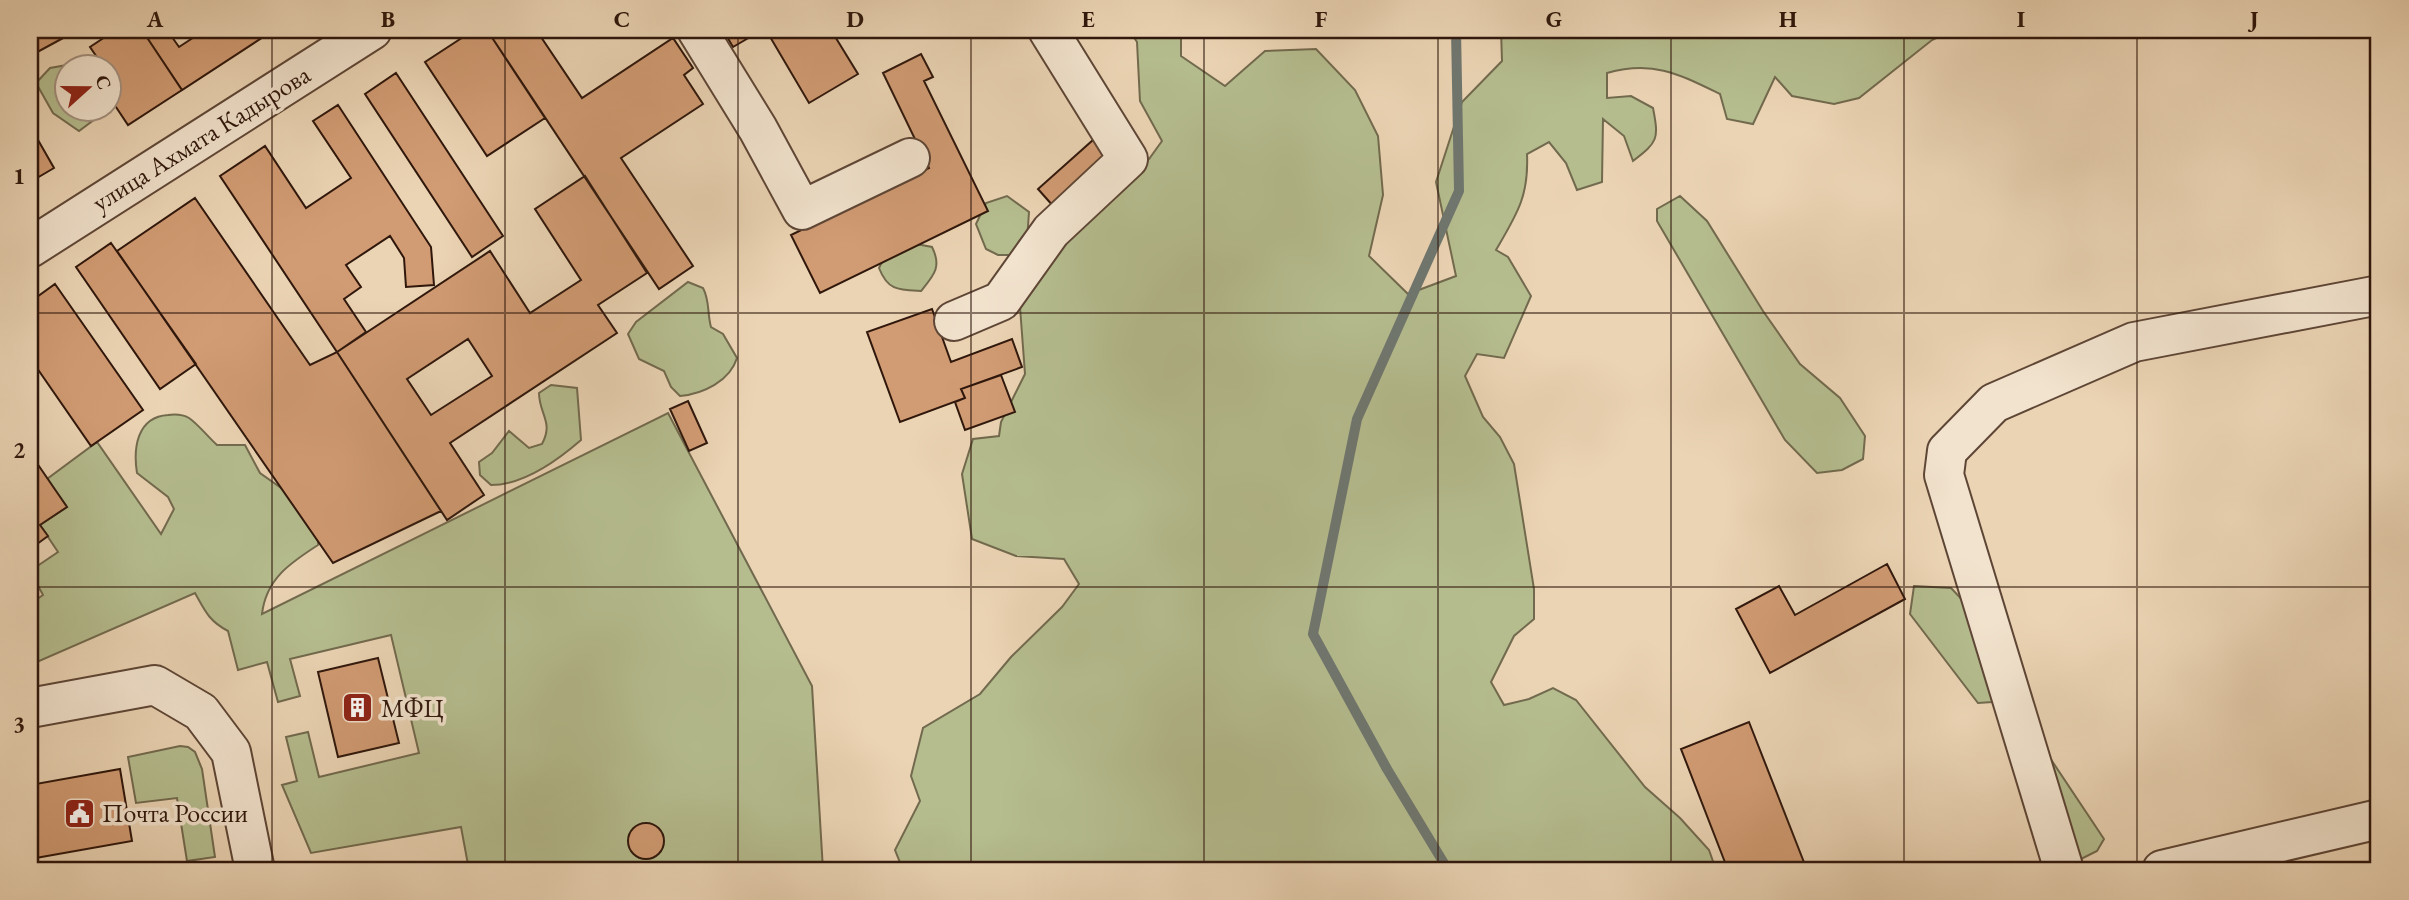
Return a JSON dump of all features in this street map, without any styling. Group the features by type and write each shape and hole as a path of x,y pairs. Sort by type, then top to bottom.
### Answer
{"street":[{"name":"улица Ахмата Кадырова","path":"30,248 372,30"},
{"path":"697,30 758,129 803,210 910,158"},
{"path":"954,321 1002,301 1051,231 1128,159 1048,30"},
{"path":"2064,870 1944,475 1947,451 1994,403 2134,342 2379,295"},
{"path":"30,708 155,685 201,712 231,752 255,870"},
{"path":"2162,870 2379,819"}],"green space":[{"path":"1129,30 1181,30 1181,56 1225,86 1265,51 1316,49 1355,90 1378,136 1383,195 1369,256 1408,294 1456,276 1436,182 1462,102 1502,61 1501,30 1953,30 1932,40 1859,98 1834,104 1792,96 1775,77 1753,124 1727,119 1720,94 1678,75 1638,68 1607,73 1607,98 1631,96 1653,108 1656,133 1652,144 1633,161 1624,136 1603,119 1602,182 1577,190 1566,163 1549,142 1527,154 1524,193 1496,250 1508,257 1531,296 1504,358 1477,354 1465,376 1483,417 1500,437 1514,464 1534,589 1534,619 1514,636 1491,682 1504,705 1529,699 1553,688 1576,700 1645,787 1680,818 1709,850 1716,870 903,870 895,850 920,801 911,776 923,728 980,694 1011,657 1062,607 1079,584 1064,559 1016,556 972,539 962,474 973,439 999,436 1001,422 1025,374 1020,307 1066,226 1149,159 1162,141 1140,101 1137,42"},
{"path":"52,68 52,111 36,83"},
{"path":"66,122 91,122 79,131"},
{"path":"1007,196 1029,212 1027,241 1012,255 998,255 986,249 976,224 986,203"},
{"path":"1680,196 1707,221 1763,311 1800,364 1840,398 1865,436 1863,459 1842,470 1817,473 1785,440 1657,221 1657,209"},
{"path":"911,243 932,247 935,254 935,270 921,291 895,288 882,276 879,268 885,256"},
{"path":"688,282 703,288 711,327 723,334 737,358 722,380 706,389 680,396 671,387 664,371 639,359 628,334 636,322"},
{"path":"551,385 577,388 581,440 551,463 527,476 491,485 480,475 479,462 492,453 509,431 529,448 542,444 547,430 539,393"},
{"path":"668,413 812,686 823,870 469,870 461,827 311,853 282,785 297,781 286,737 308,732 319,777 419,753 391,635 290,659 300,696 278,702 267,662 238,670 228,631 212,619 195,593 30,665 30,604 43,595 30,571 58,552 40,525 67,507 47,479 97,442 161,534 174,509 168,497 137,473 136,463 139,435 150,421 158,417 174,414 184,416 217,445 245,445 260,473 321,516 318,545 281,573 268,591 262,614"},
{"path":"1914,586 1951,588 1986,625 1992,702 1978,703 1910,614"},
{"path":"180,746 195,752 202,769 215,857 187,861 177,798 136,803 128,757"},
{"path":"2050,758 2104,839 2097,851 2079,860"}],"building":[{"path":"30,30 61,30 65,37 30,56"},
{"path":"100,30 142,30 182,90 128,125 122,116 122,52 93,52 90,47 105,37"},
{"path":"142,30 167,30 179,47 205,30 274,30 182,90"},
{"path":"474,30 487,30 545,118 487,156 425,62"},
{"path":"487,30 545,30 539,34 582,98 673,38 693,68 684,75 703,104 621,158 693,266 659,289"},
{"path":"723,30 762,30 733,47"},
{"path":"766,30 831,30 858,74 809,103"},
{"path":"921,54 933,77 924,81 988,211 820,293 791,235 929,168 883,73"},
{"path":"396,73 503,236 472,257 365,94"},
{"path":"338,105 431,247 434,285 406,287 404,258 390,236 346,265 361,287 344,299 366,332 337,352 220,176 265,146 306,208 351,178 313,121"},
{"path":"30,126 54,168 30,182"},
{"path":"1093,140 1109,158 1054,207 1038,189"},
{"path":"585,176 647,273 598,305 617,333 450,443 484,495 447,520 337,352 490,251 530,313 581,280 535,209","holes":["468,339 492,376 431,415 407,379"]},
{"path":"195,198 310,365 337,352 441,511 333,563 117,251"},
{"path":"111,243 196,364 160,389 76,267"},
{"path":"55,284 143,410 91,446 30,358 30,302"},
{"path":"932,309 951,362 1012,339 1022,367 961,389 965,398 900,422 867,332"},
{"path":"1001,375 1015,412 965,430 955,402 965,398 961,389"},
{"path":"688,401 707,443 689,451 670,409"},
{"path":"30,453 67,507 40,525 48,536 30,549"},
{"path":"1887,564 1905,599 1770,673 1736,609 1779,586 1795,615"},
{"name":"МФЦ","path":"378,658 399,743 338,757 318,672"},
{"path":"1749,722 1807,870 1728,870 1681,749"},
{"name":"Почта России","path":"120,769 132,841 30,859 30,785"},
{"path":"646,823 659,828 664,841 659,854 646,859 633,854 628,841 633,828"}],"waterway":[{"path":"1448,870 1387,769 1313,634 1357,419 1459,191 1456,30"}],"place":[{"name":"МФЦ","path":"358,708"},
{"name":"Почта России","path":"79,813"}]}
